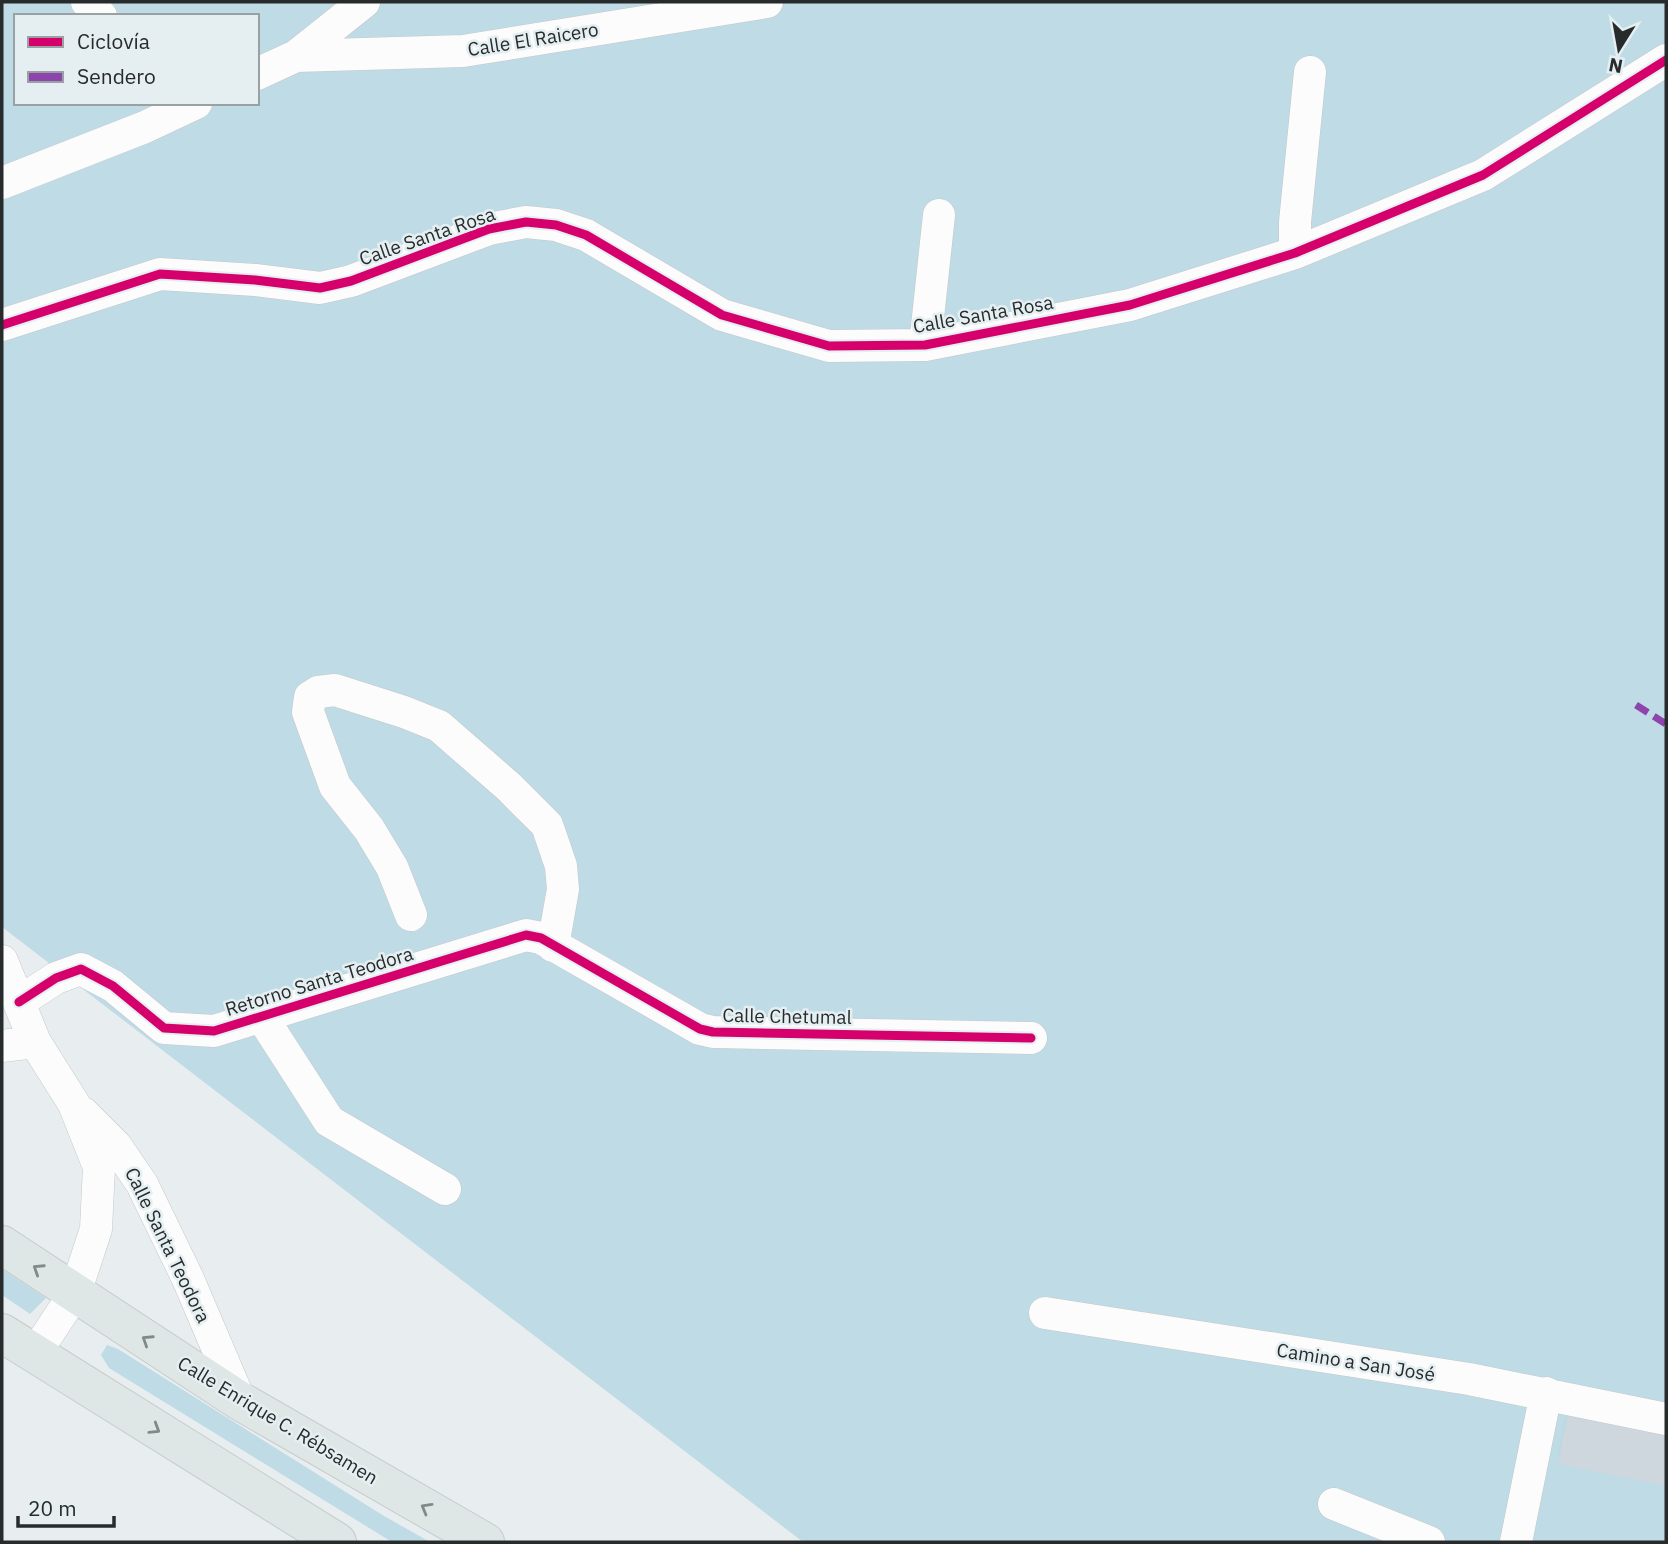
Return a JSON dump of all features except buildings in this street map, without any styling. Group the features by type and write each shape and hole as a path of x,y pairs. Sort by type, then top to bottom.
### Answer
{"main road":[{"name":"Calle Enrique C. Rébsamen","path":"2,1245 240,1401 485,1542"},
{"path":"2,1334 337,1542"}],"street":[{"path":"259,73 296,56 364,2"},
{"name":"Calle El Raicero","path":"296,56 463,51 747,3"},
{"name":"Calle Santa Rosa","path":"2,325 160,274 255,280 320,288 351,281 489,229 526,222 556,225 586,235 722,315 829,346 925,345 1130,305 1295,253 1483,175 1666,60"},
{"path":"1295,253 1295,222 1310,72"},
{"path":"2,183 141,115 186,105"},
{"path":"925,345 939,215"},
{"path":"411,915 392,867 369,829 335,786 307,712 310,697 318,692 335,690 439,726 509,787 547,825 561,866 563,890 540,940"},
{"name":"Retorno Santa Teodora","path":"19,1002 56,978 81,969 113,986 164,1028 214,1031 540,940"},
{"name":"Calle Chetumal","path":"540,940 700,1029 713,1032 1031,1038"},
{"name":"Calle Santa Teodora","path":"2,961 35,1042 74,1104 99,1167 96,1229 75,1293 34,1354"},
{"path":"262,1017 329,1121 446,1189"},
{"path":"2,1046 35,1042"},
{"name":"Calle Santa Teodora","path":"74,1104 116,1146 142,1184 188,1279 240,1401"},
{"name":"Camino a San José","path":"1045,1313 1546,1393 1666,1419"},
{"path":"1516,1542 1546,1393"},
{"path":"1334,1504 1429,1542"}],"shaded area":[{"path":"2,2 1666,2 1666,1542 803,1542 2,927"},
{"path":"2,1269 46,1298 30,1314 2,1295"},
{"path":"107,1345 118,1349 430,1542 392,1542 109,1368 101,1355"}],"marked path":[{"path":"1636,705 1666,724"}],"cycle path":[{"path":"2,325 160,274 255,280 320,288 351,281 489,229 526,222 556,225 586,235 722,315 829,346 925,345 1130,305 1295,253 1483,175 1666,60"},
{"path":"19,1002 56,978 81,969 113,986 164,1028 214,1031 526,935 541,938 700,1029 713,1032 1031,1038"}]}
